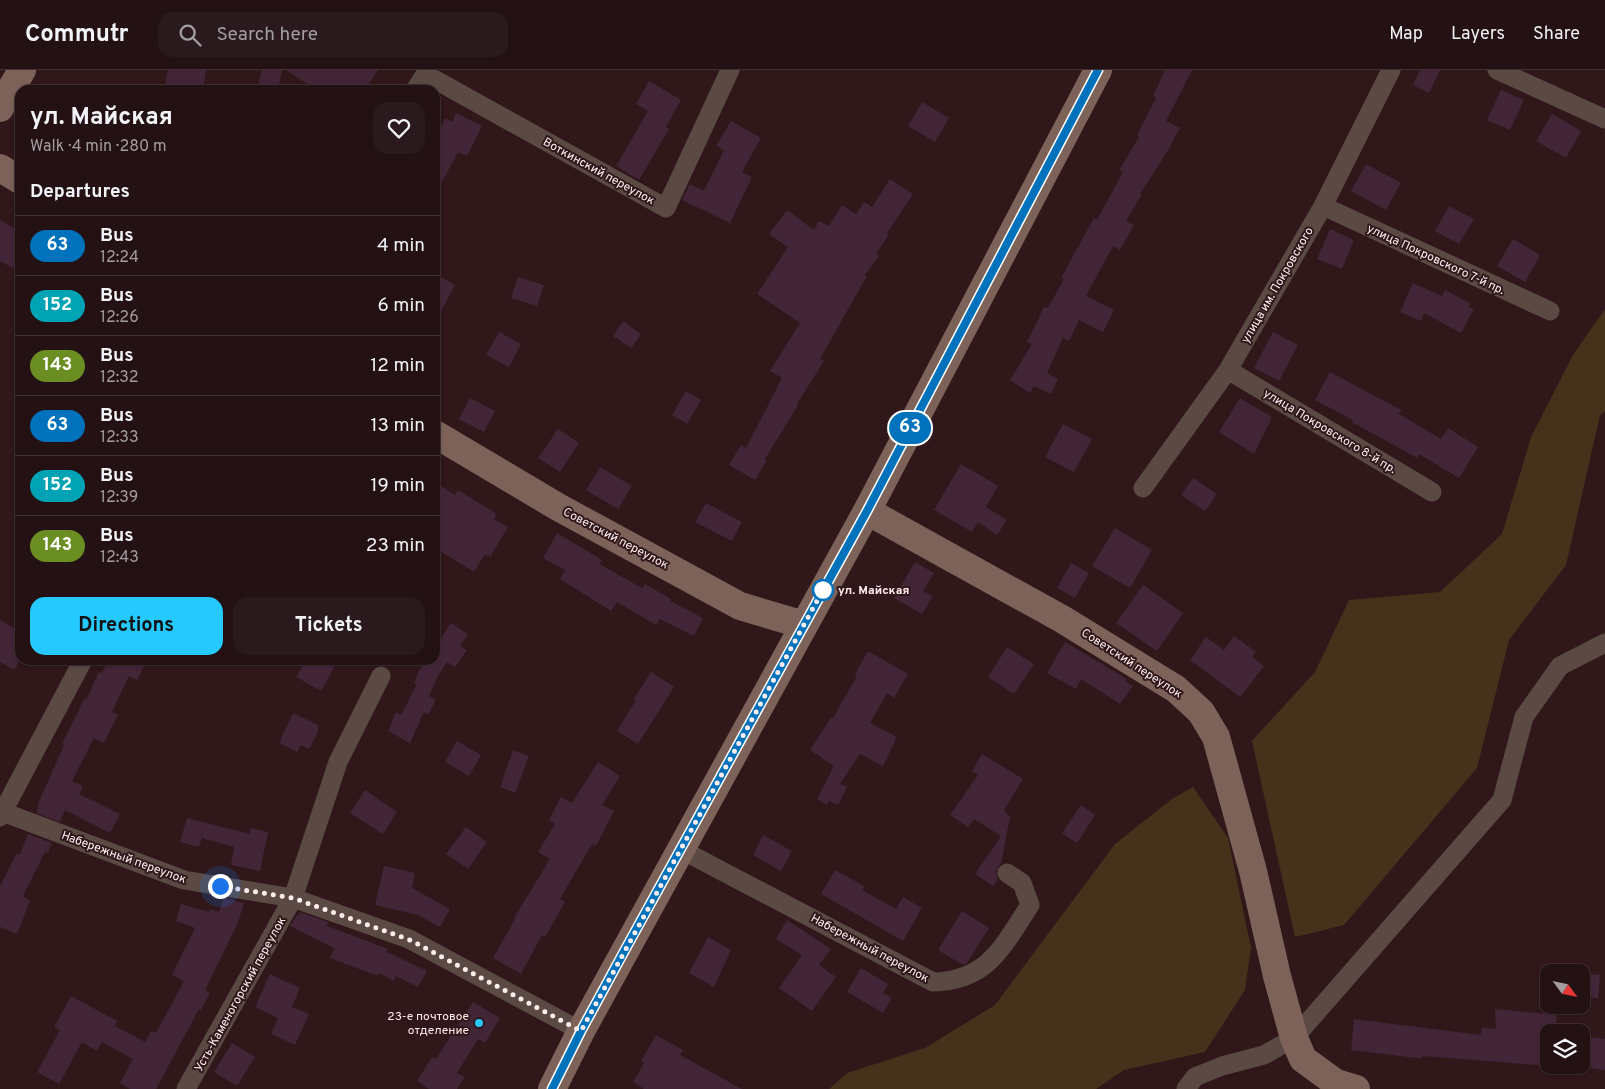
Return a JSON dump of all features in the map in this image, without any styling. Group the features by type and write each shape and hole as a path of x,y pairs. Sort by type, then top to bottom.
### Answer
{"street":[{"path":"0,108 22,70"},
{"name":"Воткинский переулок","path":"427,72 666,208 730,70"},
{"path":"552,1089 581,1031 680,849 867,511 1098,70"},
{"name":"улица им. Покровского","path":"1142,488 1228,370 1323,206 1391,70"},
{"path":"1497,70 1605,118"},
{"path":"418,85 427,72"},
{"path":"0,168 15,177"},
{"name":"улица Покровского 7-й пр.","path":"1323,206 1550,311"},
{"name":"улица Покровского 8-й пр.","path":"1228,370 1432,492"},
{"name":"Советский переулок","path":"440,437 558,507 740,606 804,625"},
{"name":"Советский переулок","path":"867,511 1070,624 1176,688 1201,712 1216,737 1253,871 1277,976 1294,1038 1303,1059 1336,1084 1356,1089"},
{"path":"1191,1083 1222,1066 1264,1055 1294,1038 1502,800 1524,717 1560,666 1605,643"},
{"path":"1,813 81,665"},
{"name":"Усть-Каменогорский переулок","path":"186,1089 293,898 338,762 382,676"},
{"name":"Набережный переулок","path":"1,813 184,880 293,898 410,940 581,1031"},
{"name":"Набережный переулок","path":"680,849 933,982 950,982 978,971 1001,949 1030,905 1022,883 1007,873"}],"shaded area":[{"path":"1605,309 1605,411 1600,415 1566,565 1509,640 1477,768 1344,925 1295,937 1252,741 1315,672 1349,600 1440,592 1502,534 1531,437 1573,355"},
{"path":"1193,787 1228,838 1251,948 1245,990 1205,1052 1124,1070 1096,1089 829,1089 847,1073 925,1048 995,1005 1115,844 1172,799"}],"building":[{"path":"168,70 206,70 204,85 165,85"},
{"path":"262,70 282,70 279,85 258,85"},
{"path":"286,70 378,70 368,85 309,85"},
{"path":"1165,70 1192,70 1166,121 1180,128 1126,221 1134,225 1120,250 1113,246 1086,296 1114,310 1103,332 1079,320 1069,341 1063,338 1047,373 1058,379 1051,394 1034,386 1030,393 1010,380 1032,344 1027,342 1044,307 1048,308 1064,279 1061,278 1094,218 1097,220 1123,172 1119,170 1139,137 1137,135 1156,98 1153,96"},
{"path":"1420,70 1440,70 1429,93 1413,85"},
{"path":"649,81 681,100 666,127 669,129 639,180 616,166 648,111 636,104"},
{"path":"1501,90 1524,100 1510,130 1487,120"},
{"path":"922,102 949,118 935,142 908,126"},
{"path":"456,113 482,126 467,156 458,152 440,186 440,128 445,118 452,122"},
{"path":"1552,114 1581,131 1566,158 1536,141"},
{"path":"731,121 761,138 742,172 752,177 730,223 682,200 690,184 704,191 724,150 716,146"},
{"path":"1366,164 1401,183 1386,210 1351,191"},
{"path":"890,179 913,194 887,233 889,234 876,254 879,256 865,275 867,276 820,359 824,361 765,459 767,460 755,480 729,465 741,445 746,448 782,378 770,371 800,323 757,294 788,247 769,234 787,210 814,230 819,221 829,226 842,205 856,214 864,202 872,207"},
{"path":"1449,206 1474,219 1459,244 1435,231"},
{"path":"0,220 15,228 15,264 13,268 0,261"},
{"path":"1330,229 1354,240 1342,269 1317,259"},
{"path":"1513,239 1540,255 1525,282 1497,266"},
{"path":"440,277 455,285 440,314"},
{"path":"518,277 544,285 537,306 511,298"},
{"path":"1413,283 1442,296 1445,290 1470,303 1468,307 1474,309 1461,333 1424,313 1421,321 1400,312"},
{"path":"623,321 641,334 631,348 613,336"},
{"path":"499,332 521,344 509,367 486,355"},
{"path":"1273,332 1298,345 1279,381 1254,368"},
{"path":"1330,372 1401,410 1399,414 1441,439 1448,428 1478,447 1459,478 1419,454 1417,458 1315,400"},
{"path":"686,391 701,400 687,424 672,415"},
{"path":"470,398 495,411 484,432 459,419"},
{"path":"1240,398 1272,417 1254,454 1219,432"},
{"path":"1063,424 1092,439 1074,472 1045,457"},
{"path":"558,429 579,443 560,472 538,458"},
{"path":"961,464 998,486 986,507 1007,520 997,535 978,522 972,532 934,510"},
{"path":"600,467 632,486 618,509 586,490"},
{"path":"1193,478 1217,494 1205,511 1181,495"},
{"path":"440,485 455,495 458,490 497,514 494,519 508,527 490,557 485,554 474,572 440,551"},
{"path":"706,503 742,522 732,541 695,522"},
{"path":"1115,528 1152,550 1130,588 1092,566"},
{"path":"557,533 602,560 599,564 642,588 645,584 671,599 670,601 703,618 694,636 660,619 656,625 617,602 611,611 560,579 565,570 543,558"},
{"path":"915,562 934,573 923,591 933,596 922,614 894,598"},
{"path":"1071,563 1089,573 1075,598 1057,588"},
{"path":"1143,585 1183,613 1157,651 1116,623"},
{"path":"0,620 15,628 15,665 17,665 14,670 0,662"},
{"path":"451,623 468,634 460,646 467,650 455,667 447,662 437,678 429,696 436,700 428,715 424,712 410,743 388,731 396,712 401,715 417,684 414,683 423,665 440,665 440,640"},
{"path":"1234,636 1256,652 1252,657 1264,666 1240,697 1190,660 1206,637 1224,650"},
{"path":"1065,642 1127,679 1125,681 1133,686 1120,704 1081,679 1076,689 1047,673"},
{"path":"1007,647 1034,664 1014,694 988,677"},
{"path":"868,651 908,674 894,698 887,693 870,723 897,737 883,766 860,754 840,784 847,787 838,805 829,801 827,805 817,799 834,766 810,750 831,718 833,718 857,676 855,674"},
{"path":"106,665 144,665 137,680 129,676 112,712 118,715 104,743 94,738 72,781 83,786 79,794 120,814 110,833 65,810 60,822 36,813 38,804 64,745 62,744 99,672 102,673"},
{"path":"303,665 335,666 321,691 296,677"},
{"path":"651,672 674,687 638,744 617,731"},
{"path":"293,713 318,725 318,732 309,749 301,745 297,752 279,743"},
{"path":"457,741 481,755 469,776 445,762"},
{"path":"513,750 529,756 515,793 500,787"},
{"path":"982,754 1023,779 1004,810 1010,817 1001,863 996,872 998,879 993,886 975,874 1001,836 974,819 968,827 950,815 978,775 972,771"},
{"path":"598,762 620,776 602,805 614,811 596,846 592,844 560,899 565,902 545,937 542,935 521,974 493,958 514,918 550,859 538,852 555,824 549,820 561,797 572,803"},
{"path":"365,790 397,812 383,834 350,813"},
{"path":"1081,805 1095,815 1077,843 1062,833"},
{"path":"187,818 206,823 199,847 180,842"},
{"path":"206,823 250,834 251,828 268,832 260,871 231,865 234,847 202,838"},
{"path":"466,827 487,842 468,869 446,854"},
{"path":"28,834 52,843 48,853 45,852 23,896 30,901 17,934 0,927 0,886 17,853 20,855"},
{"path":"763,835 792,851 781,871 753,855"},
{"path":"384,866 415,873 412,888 450,909 440,927 418,915 375,905"},
{"path":"835,870 864,886 862,890 896,909 903,897 922,908 903,941 821,894"},
{"path":"224,898 244,903 237,925 205,990 210,993 201,1010 199,1009 156,1089 130,1089 120,1083 133,1059 102,1042 97,1051 82,1042 59,1084 37,1072 60,1030 54,1027 71,996 117,1021 115,1026 145,1042 151,1031 156,1033 184,981 172,975 195,928 176,921 181,904 209,912 210,909 219,912"},
{"path":"962,911 989,928 967,963 963,965 938,950"},
{"path":"300,912 328,922 327,926 388,949 387,952 427,971 418,987 396,976 394,981 379,973 378,976 330,958 334,948 290,926"},
{"path":"787,920 831,949 819,965 836,977 812,1011 779,988 802,955 776,939"},
{"path":"708,937 731,950 714,987 689,973"},
{"path":"861,968 888,984 883,993 892,998 883,1013 847,992"},
{"path":"270,974 300,988 292,1007 309,1014 295,1045 271,1034 278,1018 255,1007"},
{"path":"1590,974 1600,975 1598,998 1590,998"},
{"path":"473,1002 500,1018 485,1043 478,1039 457,1073 465,1077 457,1089 429,1089 417,1081 432,1057 436,1059"},
{"path":"1495,1009 1557,1015 1556,1024 1540,1024 1540,1065 1423,1056 1422,1058 1408,1057 1351,1050 1354,1019 1481,1035 1482,1028 1496,1029"},
{"path":"656,1035 683,1050 680,1055 742,1089 644,1089 633,1082 644,1063 641,1061"},
{"path":"1590,1037 1605,1039 1605,1070 1590,1068"},
{"path":"232,1043 255,1057 237,1086 214,1072"}],"bus line":[{"name":"63","path":"552,1089 626,948 867,511 1098,70"}],"place":[{"name":"ул. Майская","path":"823,590"},
{"name":"23-е почтовое отделение","path":"479,1023"}],"route":[{"path":"220,886 293,898 410,940 581,1031 823,590"}]}
